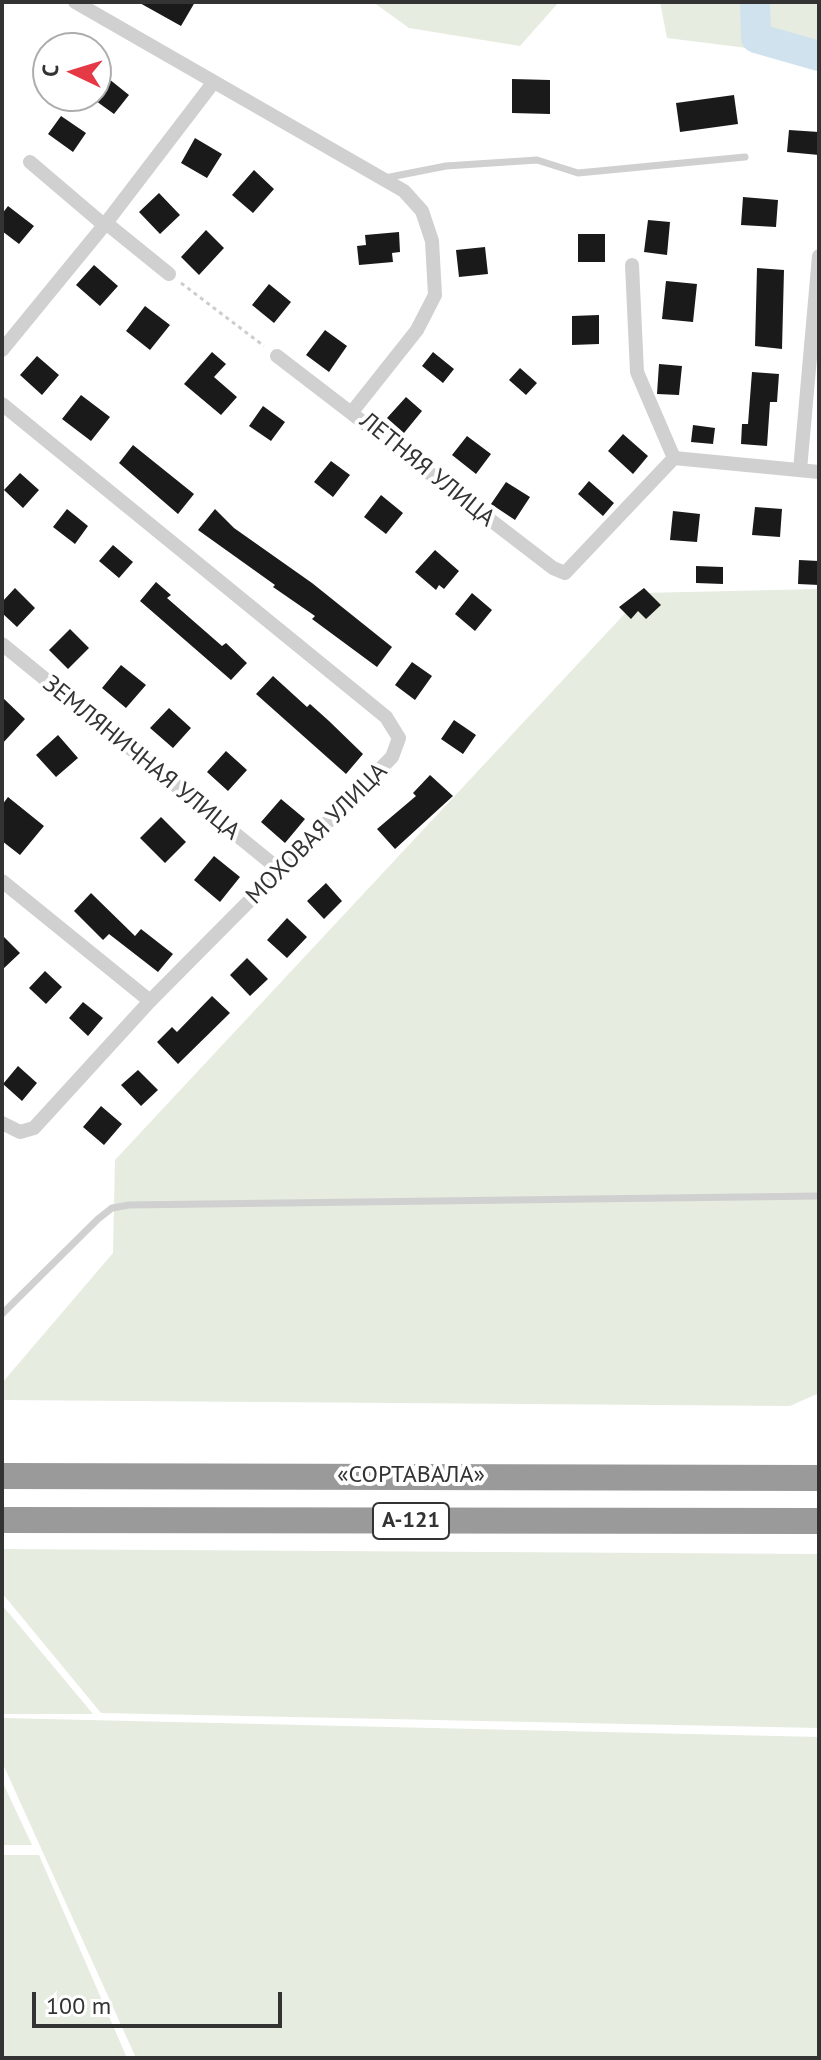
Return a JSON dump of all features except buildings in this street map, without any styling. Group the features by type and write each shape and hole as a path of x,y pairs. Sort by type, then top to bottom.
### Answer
{"highway":[{"name":"«СОРТАВАЛА»","path":"2,1476 819,1478"},
{"name":"«СОРТАВАЛА»","path":"2,1520 819,1521"}],"street":[{"name":"ЛЕТНЯЯ УЛИЦА","path":"75,2 383,178 404,191 422,211 432,241 435,295 417,330 352,412 475,510 553,568 565,573 674,458"},
{"path":"4,341 105,224 213,83"},
{"path":"30,162 169,274"},
{"path":"800,470 819,256"},
{"path":"632,265 637,372 674,458 819,472"},
{"path":"277,356 352,412"},
{"name":"МОХОВАЯ УЛИЦА","path":"2,404 386,717 399,738 392,757 150,1001 34,1128 20,1132 2,1123"},
{"name":"ЗЕМЛЯНИЧНАЯ УЛИЦА","path":"2,644 281,871"},
{"path":"2,881 150,1001"},
{"path":"766,1477 819,1467"}],"lane":[{"path":"383,178 446,166 537,160 578,173 745,157"},
{"path":"2,1314 98,1219 112,1208 129,1205 819,1196"}],"path":[{"path":"169,274 277,356"}],"shaded area":[{"path":"373,2 559,2 520,46 409,28"},
{"path":"660,2 819,2 819,65 747,48 667,38"},
{"path":"819,589 819,1393 790,1406 2,1400 2,1383 113,1253 115,1160 644,593"},
{"path":"2,1549 819,1554 819,1728 101,1713 2,1593"},
{"path":"2,1605 93,1714 2,1714"},
{"path":"2,1718 819,1737 819,2058 136,2058 2,1762"},
{"path":"2,1781 32,1845 2,1845"},
{"path":"2,1855 39,1855 127,2058 2,2058"}],"waterway":[{"path":"755,2 756,38 819,56"}]}
